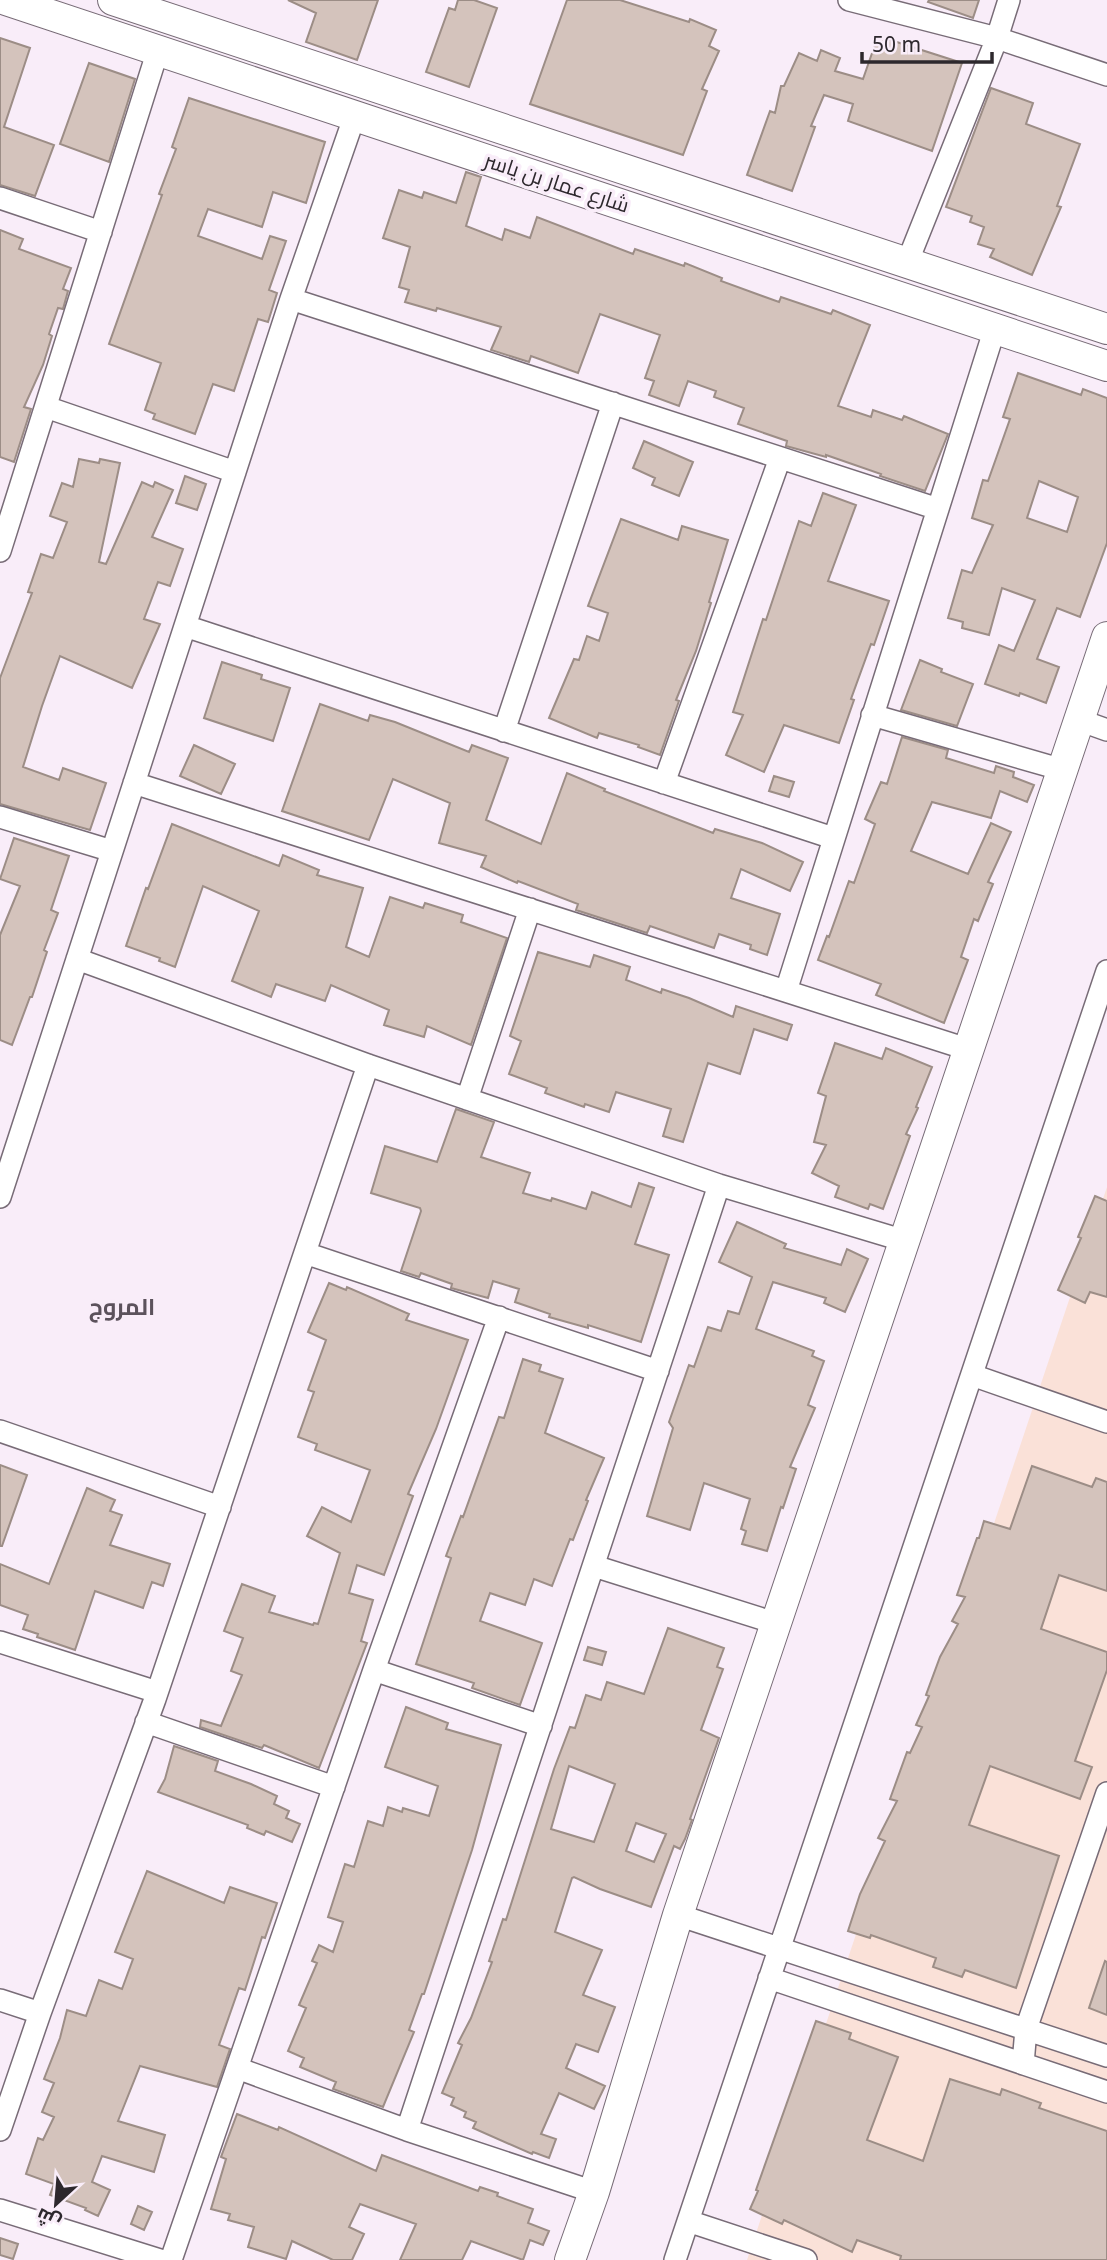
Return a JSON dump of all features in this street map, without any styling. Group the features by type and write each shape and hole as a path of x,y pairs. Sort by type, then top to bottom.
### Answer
{"street":[{"name":"شارع عمار بن ياسر","path":"6,0 1107,366"},
{"name":"شارع عمار بن ياسر","path":"113,0 1107,330"},
{"path":"849,0 997,38 1107,75"},
{"path":"907,263 997,38 1009,0"},
{"path":"0,551 158,50"},
{"path":"0,1197 291,299 355,115"},
{"path":"0,198 101,232"},
{"path":"291,299 937,509"},
{"path":"786,991 995,328"},
{"path":"504,730 613,403"},
{"path":"46,407 235,472"},
{"path":"664,783 780,458"},
{"path":"185,626 833,838"},
{"path":"570,2260 594,2192 678,1915 1107,637"},
{"path":"872,715 1063,769"},
{"path":"1079,720 1107,730"},
{"path":"134,783 970,1050"},
{"path":"0,817 112,851"},
{"path":"467,1099 530,909"},
{"path":"77,959 368,1065 719,1185 905,1241"},
{"path":"675,2260 1107,971"},
{"path":"0,2130 40,2012 157,1692 368,1065"},
{"path":"407,2130 719,1185"},
{"path":"305,1253 658,1371"},
{"path":"171,2260 499,1317"},
{"path":"972,1376 1107,1422"},
{"path":"0,1432 220,1507"},
{"path":"594,1566 775,1623"},
{"path":"0,1642 157,1692"},
{"path":"374,1671 541,1726"},
{"path":"146,1722 334,1787"},
{"path":"1022,2049 1107,1793"},
{"path":"678,1915 779,1948 1022,2049 1107,2092"},
{"path":"769,1978 1022,2049 1107,2056"},
{"path":"0,2000 40,2012"},
{"path":"237,2068 407,2130 594,2192"},
{"path":"0,2210 160,2260"},
{"path":"688,2221 806,2260"}],"shaded area":[{"path":"1107,1187 1107,2260 747,2260 844,1970"}],"building":[{"path":"288,0 378,0 357,60 306,42 316,13"},
{"path":"458,0 474,0 497,8 469,87 426,72 449,8 455,10"},
{"path":"567,0 620,0 689,22 690,19 716,30 709,46 719,51 702,89 707,91 683,155 530,104"},
{"path":"979,0 973,18 928,2"},
{"path":"878,36 962,63 932,151 848,121 853,104 824,95 811,126 815,127 792,191 747,175 770,111 775,113 781,86 784,86 799,53 817,61 821,50 840,58 835,71 863,79"},
{"path":"0,38 30,48 4,127 54,145 35,196 0,185"},
{"path":"89,63 135,79 109,162 60,144"},
{"path":"991,88 1033,103 1026,124 1080,144 1057,206 1061,207 1032,275 990,257 994,249 978,244 984,227 970,222 972,216 946,207"},
{"path":"189,98 325,142 306,203 273,192 262,227 208,209 198,236 262,259 270,236 286,241 269,290 277,293 268,322 258,319 234,391 213,384 195,434 153,419 155,414 145,410 161,363 109,344 162,195 159,194 176,149 172,147"},
{"path":"466,172 481,177 466,226 502,240 505,229 530,238 537,217 633,254 635,249 684,266 685,263 722,278 721,281 779,302 781,297 831,314 833,310 870,325 838,406 871,417 873,410 902,420 904,416 948,434 925,491 826,455 786,446 787,441 738,424 744,408 714,397 716,391 688,381 679,406 649,395 654,381 645,378 660,335 600,314 578,373 531,356 529,362 491,350 501,327 437,308 436,311 405,302 409,290 399,287 410,247 383,238 399,190 422,198 424,192 456,203"},
{"path":"0,230 23,239 19,249 71,268 63,289 68,291 63,309 58,308 43,365 24,407 31,409 14,462 0,457"},
{"path":"1018,373 1081,395 1083,389 1107,398 1107,543 1080,617 1057,608 1037,659 1059,667 1046,703 985,684 999,645 1014,651 1035,600 1002,588 989,635 962,628 963,622 948,618 962,570 972,573 993,525 972,518 983,480 988,481 1010,419 1003,417","holes":["1039,481 1078,497 1067,532 1027,518"]},
{"path":"644,441 693,462 679,496 652,485 655,478 633,468"},
{"path":"79,459 120,463 99,562 106,564 142,482 153,487 155,482 173,490 152,537 183,549 170,586 158,582 144,619 160,624 132,688 60,656 42,706 23,767 59,780 63,768 106,783 90,830 0,804 0,678 32,593 28,592 41,554 53,558 67,522 50,516 62,483 73,487"},
{"path":"185,476 206,484 197,510 176,503"},
{"path":"823,493 856,505 828,581 889,601 851,699 854,700 839,743 784,725 764,772 726,755 743,715 733,712 799,521 811,526"},
{"path":"621,519 678,540 682,526 728,540 696,651 676,700 679,701 660,755 638,747 639,745 599,733 597,738 549,718 574,659 579,660 587,636 599,641 608,613 588,606"},
{"path":"920,660 942,669 941,672 973,684 957,726 901,710"},
{"path":"222,662 262,675 261,679 290,688 273,741 204,718"},
{"path":"320,704 368,721 370,715 395,722 469,752 472,745 508,758 486,820 541,844 567,773 605,789 604,791 713,833 715,829 762,843 803,862 790,891 741,869 731,898 780,914 767,955 750,949 751,945 719,934 714,948 650,926 647,933 576,910 578,904 518,881 517,883 481,867 486,856 439,843 450,803 393,779 369,840 282,811"},
{"path":"902,737 948,750 946,758 994,773 996,766 1014,772 1013,777 1034,785 1027,802 1000,791 991,818 932,802 911,851 968,874 991,823 1011,832 988,882 993,884 978,921 974,919 961,957 968,960 944,1023 876,995 881,984 818,960 849,881 854,883 875,824 865,819 881,782 887,784"},
{"path":"194,745 235,764 221,794 180,776"},
{"path":"774,776 794,782 789,797 769,791"},
{"path":"172,824 279,866 283,855 319,870 317,875 363,888 346,947 369,957 390,897 423,908 425,903 463,915 461,922 507,938 471,1045 427,1026 424,1037 384,1025 389,1010 331,985 325,1001 276,984 271,997 232,981 259,911 203,886 175,967 159,961 160,958 126,946"},
{"path":"14,838 69,856 51,910 58,913 44,950 47,952 12,1045 0,1040 0,935 20,886 0,879"},
{"path":"538,952 590,967 594,955 630,967 626,980 661,993 662,989 733,1017 736,1006 792,1025 787,1040 754,1029 740,1074 708,1063 683,1142 663,1136 671,1109 616,1092 609,1112 585,1104 584,1107 545,1093 547,1088 509,1074 521,1041 510,1036"},
{"path":"835,1043 882,1059 886,1048 932,1067 906,1134 910,1136 883,1209 870,1204 868,1209 835,1197 839,1186 812,1173 826,1145 814,1142 826,1096 818,1093"},
{"path":"456,1109 494,1122 481,1157 530,1173 523,1193 551,1201 552,1198 586,1209 592,1192 631,1207 639,1183 654,1188 635,1244 669,1255 641,1342 588,1325 588,1328 549,1317 550,1314 515,1302 519,1289 493,1281 488,1298 451,1288 452,1284 421,1273 419,1277 401,1271 421,1211 420,1208 371,1193 385,1146 437,1162"},
{"path":"1095,1196 1107,1201 1107,1297 1090,1292 1085,1303 1058,1290 1081,1238 1078,1237"},
{"path":"737,1222 786,1244 784,1248 841,1265 847,1249 868,1259 845,1312 824,1303 826,1298 773,1282 756,1329 814,1351 812,1356 824,1361 808,1405 815,1408 790,1467 796,1469 767,1551 742,1544 746,1531 741,1529 750,1499 704,1483 690,1530 647,1516 673,1428 669,1422 689,1365 694,1367 708,1327 721,1331 728,1311 739,1314 752,1277 719,1262"},
{"path":"329,1283 346,1290 347,1287 409,1314 406,1320 468,1340 436,1429 408,1494 413,1496 384,1575 357,1565 349,1593 373,1600 361,1641 367,1643 319,1768 264,1745 262,1748 200,1727 201,1720 221,1726 242,1675 231,1671 243,1638 224,1631 242,1584 275,1596 269,1612 313,1625 318,1624 340,1553 307,1536 322,1507 351,1522 370,1470 315,1450 317,1444 298,1437 314,1392 308,1390 326,1340 308,1332"},
{"path":"523,1359 541,1365 539,1371 563,1379 545,1433 604,1458 573,1540 570,1539 552,1586 534,1579 525,1605 490,1593 480,1621 542,1643 520,1705 472,1688 474,1683 416,1664 451,1558 446,1556 499,1417 504,1418"},
{"path":"0,1465 27,1475 2,1546 0,1546"},
{"path":"1032,1466 1092,1487 1096,1478 1107,1482 1107,1591 1059,1575 1041,1629 1107,1652 1107,1670 1075,1761 1092,1767 1080,1799 990,1766 969,1825 1059,1856 1016,1988 965,1970 962,1977 933,1967 936,1958 871,1935 870,1938 848,1931 860,1894 885,1841 878,1838 897,1801 890,1799 907,1752 910,1753 922,1727 916,1725 929,1696 926,1695 940,1657 958,1624 952,1621 965,1597 957,1595 977,1538 984,1521 1010,1529"},
{"path":"87,1488 115,1500 110,1511 122,1515 110,1545 170,1564 163,1586 152,1582 143,1608 95,1591 75,1650 37,1637 38,1634 23,1629 28,1615 0,1605 0,1564 49,1584"},
{"path":"668,1628 724,1648 717,1667 723,1669 701,1730 719,1738 685,1839 680,1849 674,1846 651,1907 572,1878 555,1932 602,1950 583,1995 615,2007 598,2052 576,2044 566,2068 605,2086 594,2109 559,2093 541,2134 556,2139 549,2158 533,2152 532,2154 473,2128 476,2122 464,2117 466,2112 451,2105 454,2098 442,2093 462,2045 458,2043 471,2018 492,1962 489,1961 503,1919 506,1920 554,1769 570,1727 575,1728 586,1695 601,1700 607,1682 644,1694","holes":["569,1766 615,1784 594,1842 551,1829","636,1823 666,1834 654,1862 626,1851"]},
{"path":"588,1647 606,1652 602,1665 584,1660"},
{"path":"406,1707 448,1723 446,1729 501,1745 472,1850 424,1994 409,2030 414,2032 383,2107 333,2089 336,2082 300,2067 304,2058 288,2051 306,2008 299,2005 317,1963 312,1961 319,1945 333,1952 343,1922 328,1917 345,1864 354,1867 368,1821 383,1826 388,1807 402,1812 403,1808 429,1816 438,1786 385,1767"},
{"path":"174,1746 218,1761 215,1771 277,1796 274,1804 289,1811 286,1818 300,1824 292,1842 266,1831 264,1835 247,1828 248,1825 158,1792 165,1779"},
{"path":"147,1871 224,1903 230,1887 277,1903 265,1938 262,1937 245,1990 239,1988 219,2045 230,2049 217,2087 140,2066 118,2121 165,2135 154,2172 102,2156 92,2182 110,2190 98,2216 85,2210 86,2208 50,2195 54,2184 26,2174 38,2138 43,2140 54,2117 42,2112 54,2083 44,2079 60,2038 67,2010 86,2016 99,1980 122,1989 133,1959 115,1952"},
{"path":"1105,1961 1107,1962 1107,2015 1089,2008"},
{"path":"816,2021 851,2033 849,2039 898,2057 867,2140 923,2161 950,2079 1000,2095 1002,2089 1041,2103 1039,2108 1107,2131 1107,2260 900,2260 901,2256 857,2240 852,2252 784,2220 782,2224 750,2209"},
{"path":"237,2114 278,2130 279,2127 376,2171 382,2155 478,2191 480,2187 498,2193 497,2196 533,2209 528,2223 549,2231 543,2245 530,2240 523,2260 471,2241 462,2260 400,2260 416,2224 360,2204 349,2227 364,2234 352,2260 333,2260 292,2241 286,2259 248,2247 254,2227 228,2220 230,2214 211,2209 226,2159 221,2157"},
{"path":"138,2206 152,2212 144,2230 131,2224"},
{"path":"0,2238 18,2244 13,2259 0,2255"}],"district":[{"name":"المروج","path":"122,1306"}]}
